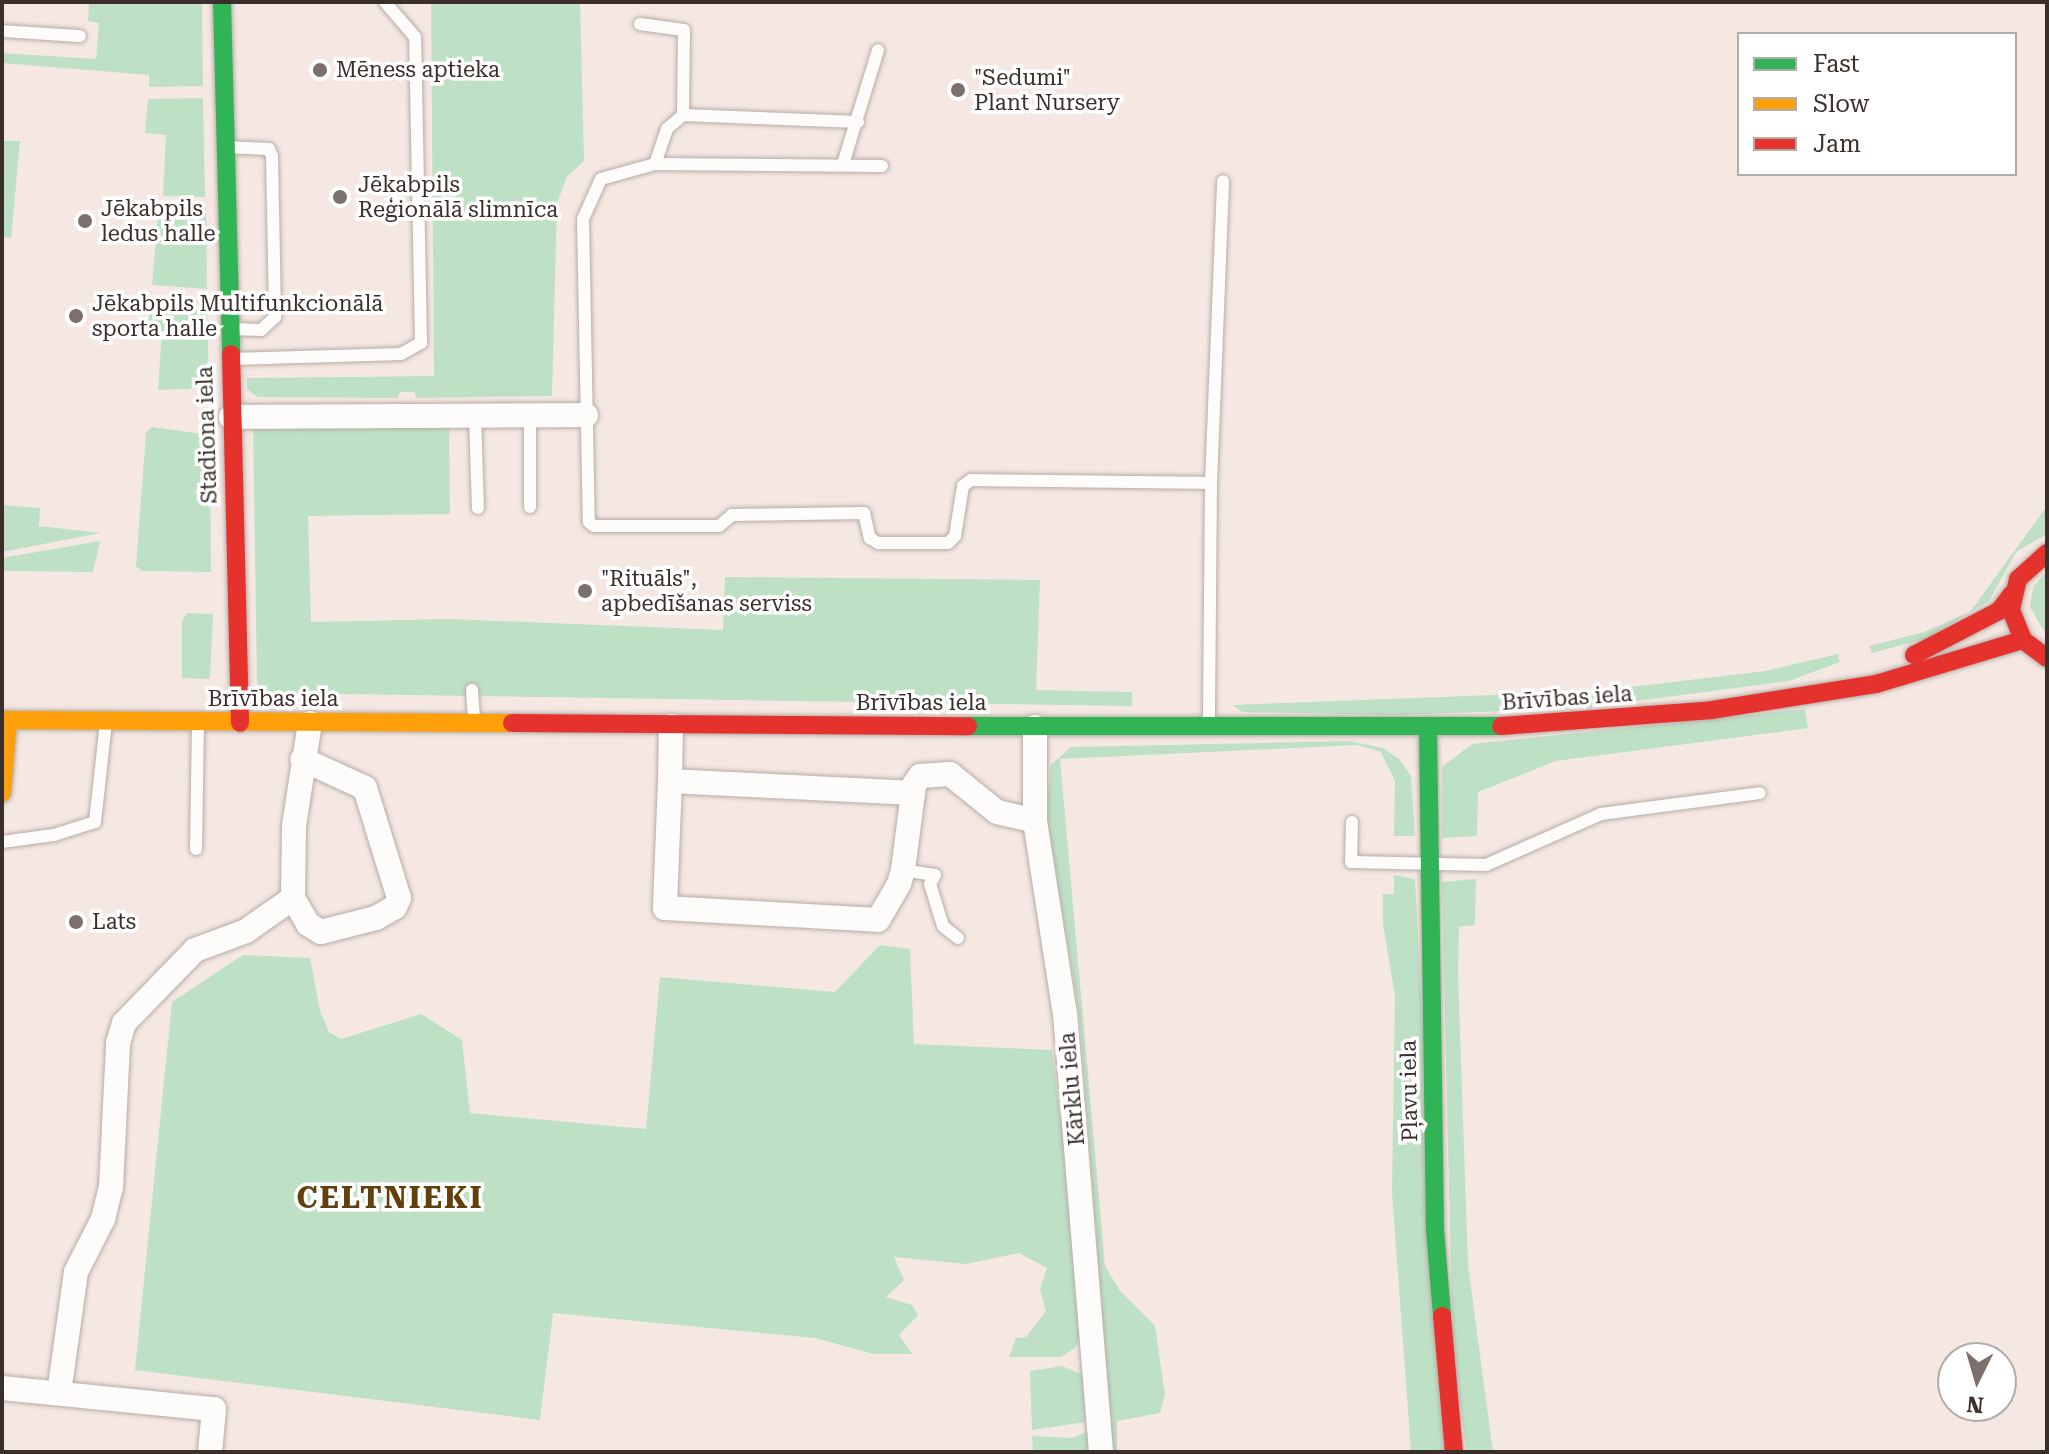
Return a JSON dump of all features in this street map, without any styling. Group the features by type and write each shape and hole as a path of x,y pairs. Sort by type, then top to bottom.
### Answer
{"main road":[{"name":"Stadiona iela","path":"222,2 240,723"},
{"name":"Brīvības iela","path":"1837,686 1943,644 1999,611 2027,566 2047,553"},
{"path":"2012,594 2011,610 2023,640 2047,658"},
{"name":"Brīvības iela","path":"5,720 1428,729 1633,718 1837,686 1876,684 2023,640"},
{"path":"2,793 5,720"},
{"name":"Pļavu iela","path":"1428,729 1435,1230 1454,1452"}],"street":[{"path":"231,417 586,415"},
{"path":"302,759 365,788 399,898 395,907 376,918 328,932 312,928 293,898 294,826 302,759 310,723"},
{"path":"671,726 665,908 870,922 884,915 903,870 913,793 920,776 950,774 997,812 1035,821"},
{"name":"Kārklu iela","path":"1035,727 1035,821 1065,1014 1101,1452"},
{"path":"670,781 913,793"},
{"path":"59,1393 76,1272 103,1219 111,1188 118,1043 124,1023 195,950 246,931 293,898"},
{"path":"2,1388 214,1409 210,1452"}],"lane":[{"path":"229,360 401,354 421,343 415,37 385,2"},
{"path":"640,24 684,30 683,115"},
{"path":"2,31 80,36"},
{"path":"843,164 878,50"},
{"path":"655,164 667,129 683,115 858,122"},
{"path":"225,147 269,149 272,156 275,317 261,330 229,329"},
{"path":"882,166 655,164 601,179 583,219 589,522 594,526 719,526 732,515 864,513 870,538 878,543 948,543 955,536 963,486 971,480 1211,483"},
{"path":"1209,727 1211,483 1223,181"},
{"path":"475,415 478,508"},
{"path":"530,415 530,507"},
{"path":"472,690 474,724"},
{"path":"2,842 54,835 95,822 106,722"},
{"path":"196,849 198,723"},
{"path":"1352,822 1351,862 1486,865 1601,814 1760,793"},
{"path":"903,870 935,875 930,884 943,926 958,938"}],"green space":[{"path":"89,2 202,2 203,86 149,87 149,75 2,63 2,53 96,59 99,23 88,21"},
{"path":"431,2 580,2 584,161 567,177 557,203 552,396 416,398 415,392 400,392 398,398 257,397 247,389 247,378 434,376"},
{"path":"203,98 205,197 163,196 166,135 145,133 148,99"},
{"path":"2,141 20,141 11,238 2,237"},
{"path":"159,204 206,207 207,289 152,285"},
{"path":"150,304 207,310 209,388 158,390 162,331 148,328"},
{"path":"253,423 449,423 450,514 308,516 311,622 450,619 723,630 725,577 1040,580 1036,690 1132,692 1132,706 270,693 257,684"},
{"path":"152,427 210,435 211,572 141,571 136,566 146,433"},
{"path":"2,505 40,508 39,526 101,533 2,552"},
{"path":"2047,506 2047,534 2016,552 1989,601 1925,639 1872,653 1869,646 1924,632 1970,612"},
{"path":"100,541 93,572 2,571 2,558"},
{"path":"2047,571 2047,636 2030,607 2033,587"},
{"path":"187,613 213,614 210,679 182,678 182,621"},
{"path":"1838,654 1840,662 1789,681 1583,708 1396,715 1242,712 1233,705 1597,691 1765,671"},
{"path":"1805,709 1808,728 1556,761 1478,792 1477,836 1442,838 1442,767 1472,744"},
{"path":"1349,741 1383,748 1399,759 1411,776 1415,836 1394,836 1395,781 1381,752 1358,745 1060,759 1105,1266 1120,1291 1155,1326 1165,1395 1160,1413 1117,1421 1117,1452 1113,1452 1079,1013 1046,813 1051,765 1071,747"},
{"path":"1394,875 1415,879 1445,1452 1411,1452 1392,1192 1395,996 1383,924 1383,894 1394,894"},
{"path":"1476,879 1475,925 1459,927 1458,973 1468,1265 1493,1452 1467,1452 1453,1360 1442,882"},
{"path":"880,945 910,949 914,1044 1052,1050 1073,1222 1079,1338 1076,1347 1061,1357 1009,1357 1016,1338 1026,1337 1046,1311 1040,1289 1047,1268 1019,1253 966,1264 894,1257 904,1280 886,1297 912,1305 918,1315 899,1335 912,1354 873,1354 815,1338 553,1313 540,1420 135,1370 172,1002 243,955 310,958 320,1011 329,1032 341,1039 421,1014 462,1040 470,1113 646,1129 660,977 835,992"},
{"path":"1062,1366 1086,1376 1085,1422 1032,1430 1030,1371"},
{"path":"1087,1432 1089,1452 1033,1452 1032,1436 1072,1438"}],"traffic: fast":[{"path":"222,2 231,354"},
{"path":"968,726 1501,726"},
{"path":"1428,729 1435,1230 1442,1316"}],"traffic: slow":[{"path":"2,720 512,723"},
{"path":"2,793 8,720"}],"traffic: jam":[{"path":"231,354 240,723"},
{"path":"2047,553 2018,579 2011,610 2023,640 2047,658"},
{"path":"1914,655 1999,611 2012,594"},
{"path":"1501,726 1712,710 1876,684 2023,640"},
{"path":"512,723 968,726"},
{"path":"1442,1316 1454,1452"}],"place":[{"name":"Mēness aptieka","path":"320,70"},
{"name":"\"Sedumi\" Plant Nursery","path":"958,90"},
{"name":"Jēkabpils Reģionālā slimnīca","path":"340,197"},
{"name":"Jēkabpils ledus halle","path":"85,221"},
{"name":"Jēkabpils Multifunkcionālā sporta halle","path":"76,316"},
{"name":"\"Rituāls\", apbedīšanas serviss","path":"585,591"},
{"name":"Lats","path":"76,922"}],"district":[{"name":"CELTNIEKI","path":"390,1198"}]}
